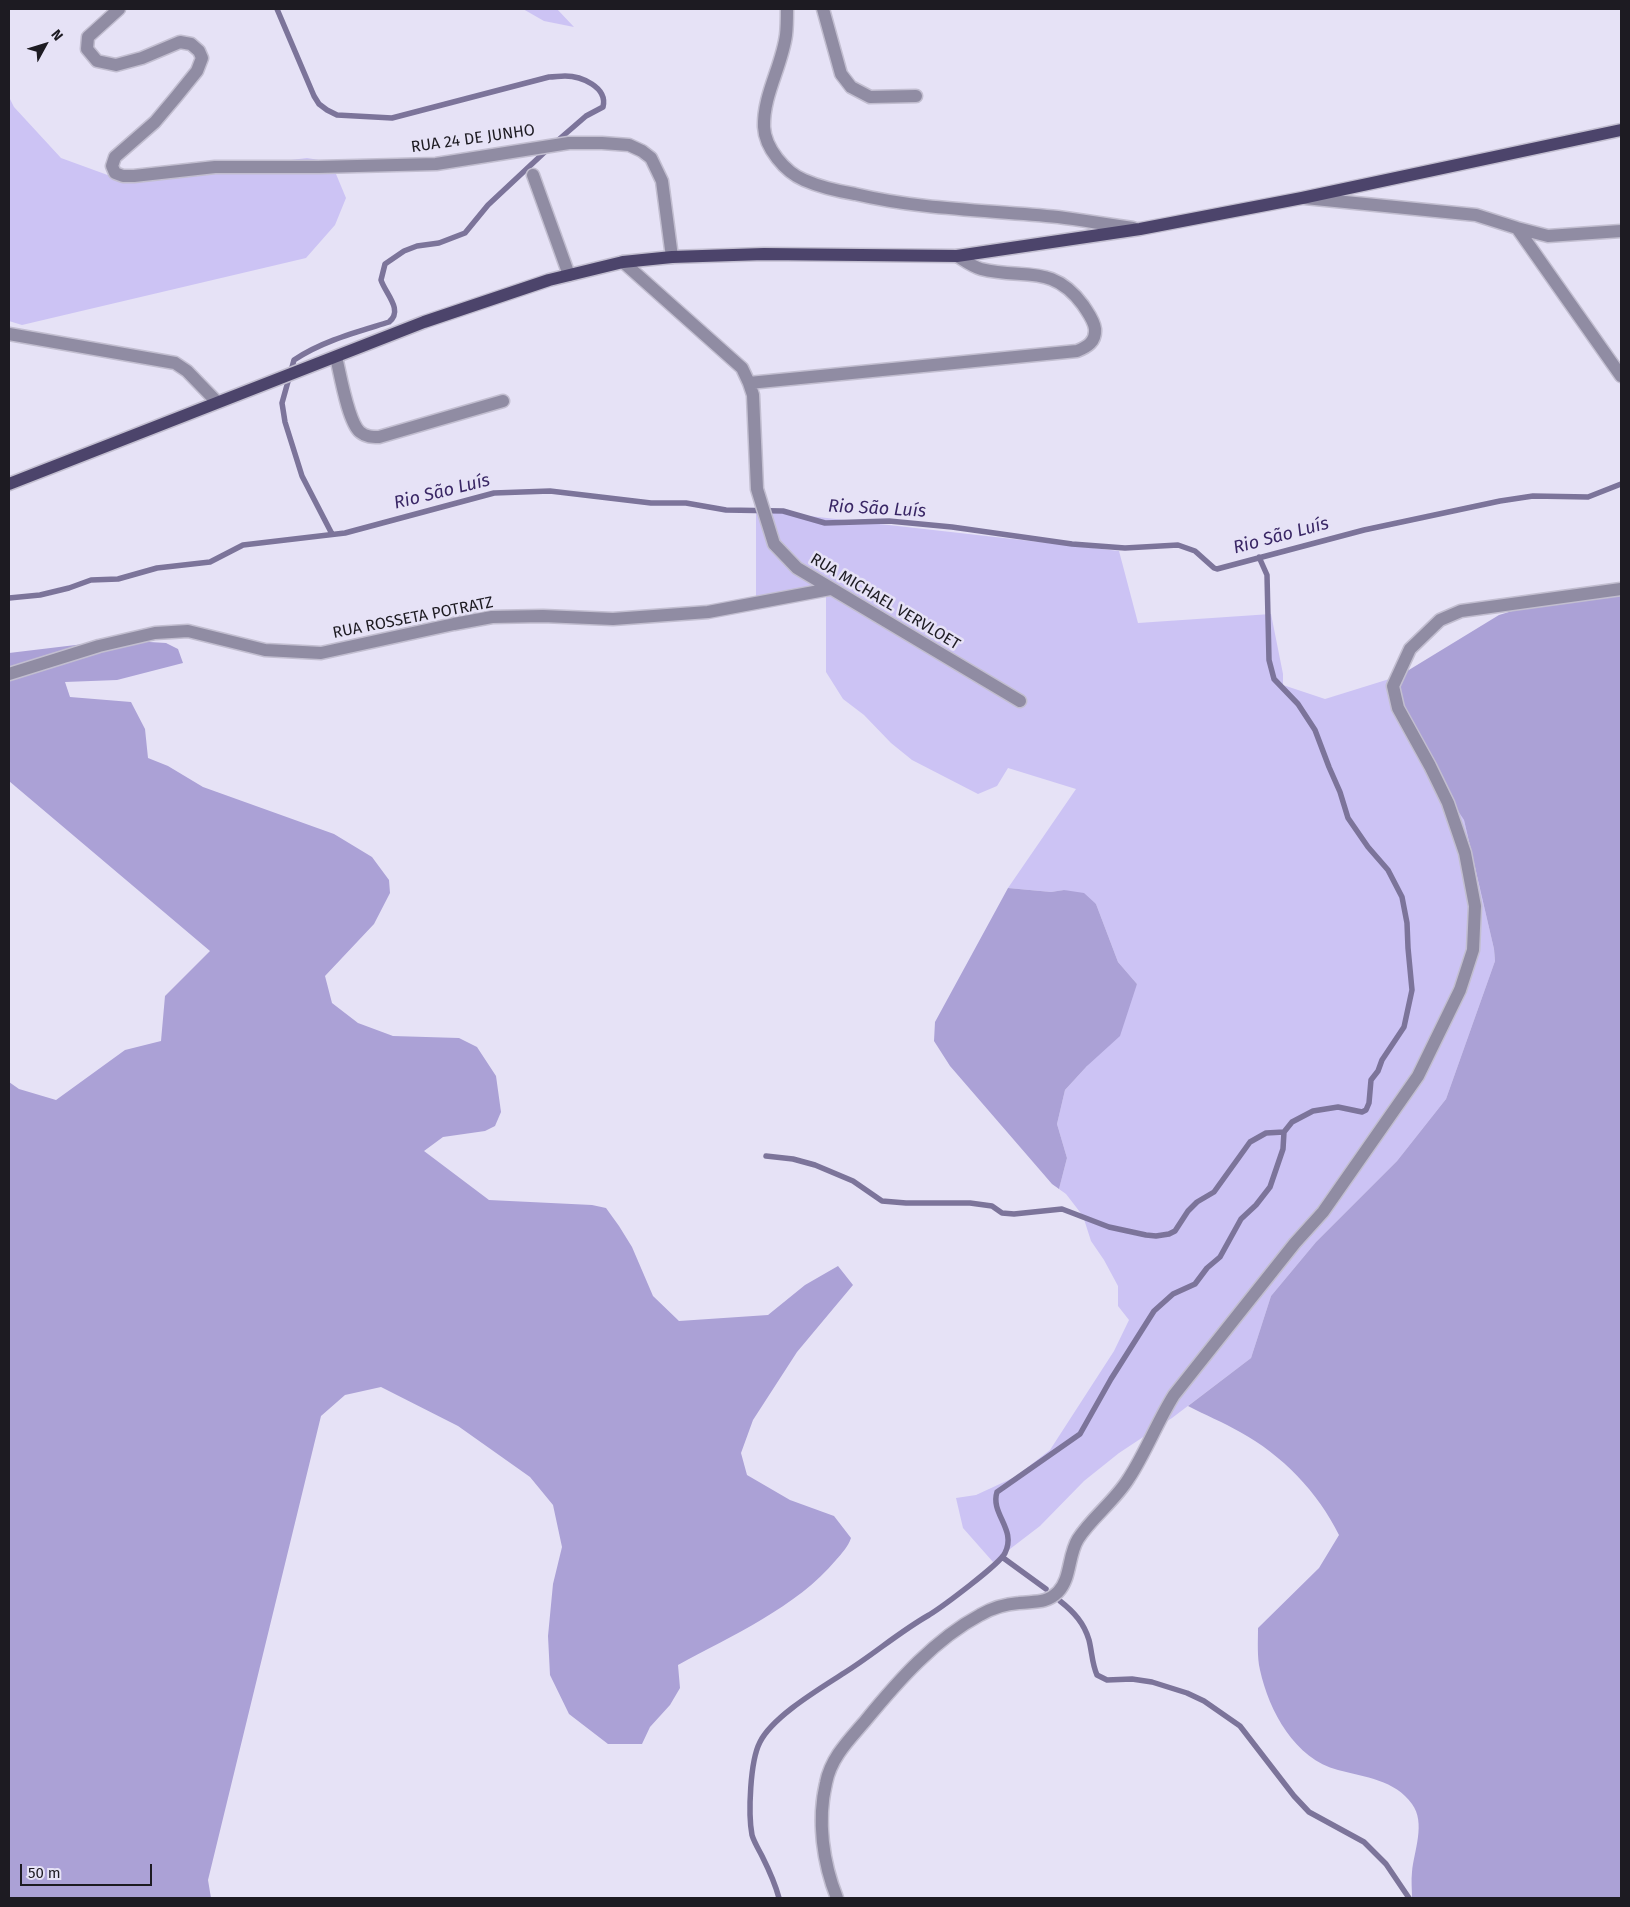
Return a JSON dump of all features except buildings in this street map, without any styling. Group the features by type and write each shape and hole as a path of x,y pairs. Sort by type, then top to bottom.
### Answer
{"main road":[{"path":"9,484 424,322 549,280 623,262 672,257 764,254 957,256 1140,229 1302,198 1621,130"}],"street":[{"name":"RUA 24 DE JUNHO","path":"119,9 88,37 87,49 97,61 116,65 142,58 180,42 191,44 200,51 202,58 197,71 155,122 116,157 112,166 115,173 123,176 134,176 214,167 436,164 569,142 629,146 642,151 651,158 662,182 672,257"},
{"path":"787,9 786,36 768,100 764,128 767,140 775,155 786,168 802,179 829,189 887,202 965,211 1058,217 1140,229"},
{"path":"823,9 841,74 850,87 870,96 916,96"},
{"path":"533,175 569,275"},
{"path":"1302,198 1476,214 1548,236 1621,231"},
{"path":"1517,228 1621,376"},
{"path":"749,383 1077,351 1089,346 1094,335 1093,321 1075,295 1059,282 1044,276 980,269 957,256"},
{"name":"RUA MICHAEL VERVLOET","path":"623,262 742,368 753,395 757,489 774,544 797,568 1020,701"},
{"path":"9,334 175,363 187,371 216,402"},
{"path":"336,357 351,419 358,431 366,436 379,437 503,401"},
{"name":"RUA ROSSETA POTRATZ","path":"9,674 99,646 155,633 188,631 265,650 321,653 492,617 543,616 613,619 708,612 830,588"},
{"path":"837,1898 830,1881 822,1835 822,1808 826,1782 844,1745 911,1669 928,1653 962,1627 992,1609 1020,1603 1046,1601 1059,1591 1077,1541 1089,1524 1128,1480 1163,1412 1174,1395 1295,1243 1323,1212 1418,1076 1440,1034 1460,990 1473,950 1475,906 1465,852 1448,803 1398,708 1393,686 1410,649 1440,620 1461,611 1621,589"}],"shaded area":[{"path":"523,9 557,9 574,27 544,21"},
{"path":"9,97 14,107 61,158 124,181 307,158 331,162 346,198 335,225 306,258 22,325 9,321"},
{"path":"756,510 1119,551 1138,623 1271,614 1283,674 1283,685 1325,699 1399,676 1445,791 1464,820 1494,949 1495,961 1446,1099 1397,1161 1316,1242 1271,1296 1251,1358 1172,1418 1119,1453 1084,1481 1040,1526 993,1562 963,1528 956,1498 976,1495 1015,1477 1050,1450 1114,1351 1129,1320 1118,1306 1118,1286 1091,1241 1083,1216 1066,1194 1059,1189 1067,1158 1057,1124 1065,1090 1087,1066 1137,984 1118,962 1096,904 1064,890 1051,892 1008,888 1076,789 1008,768 997,786 978,794 912,760 891,743 864,715 843,699 826,672 826,596 756,602"},
{"path":"1621,587 1621,1898 1412,1898 1412,1872 1419,1828 1416,1812 1412,1804 1405,1796 1388,1785 1338,1770 1323,1764 1309,1755 1286,1731 1277,1717 1264,1686 1260,1670 1258,1628 1319,1568 1339,1535 1321,1504 1284,1463 1240,1432 1188,1406 1251,1358 1271,1296 1316,1242 1397,1161 1446,1099 1495,961 1494,949 1464,820 1398,722 1392,694 1399,676 1499,615 1581,590"},
{"path":"117,640 166,643 178,649 183,663 117,680 65,682 70,697 131,702 145,729 148,758 168,766 203,787 334,834 372,857 389,880 390,893 374,924 325,976 332,1003 358,1023 393,1036 459,1038 477,1047 496,1076 501,1112 495,1126 485,1131 443,1137 424,1151 489,1200 592,1205 606,1208 632,1247 653,1296 679,1321 768,1315 805,1285 838,1266 853,1285 797,1352 753,1420 741,1453 747,1475 790,1500 834,1516 851,1538 847,1547 820,1577 783,1606 678,1665 680,1688 670,1705 650,1727 642,1744 608,1744 569,1714 550,1675 548,1636 553,1584 562,1547 553,1505 530,1477 458,1426 381,1387 345,1395 321,1416 208,1880 211,1898 9,1898 9,1082 19,1089 56,1100 125,1050 161,1041 165,996 210,951 9,781 9,653"},
{"path":"1008,888 1051,892 1064,890 1084,893 1096,904 1118,962 1137,984 1120,1036 1087,1066 1065,1090 1057,1124 1067,1158 1059,1189 1052,1184 950,1066 934,1041 935,1022"}],"waterway":[{"path":"277,9 314,96 319,104 337,115 392,118 549,77 565,76 578,78 592,84 601,94 603,107 586,116 556,142"},
{"path":"332,534 302,476 285,422 282,403 294,360 328,342 389,322 395,312 392,301 381,280 385,264 404,251 417,246 439,243 465,233 488,205 549,148"},
{"name":"Rio São Luís","path":"9,598 40,595 91,580 118,579 157,568 210,562 243,545 345,533 494,493 550,491 651,503 686,503 726,510 783,511 825,523 889,521 952,527 1072,544 1125,548 1178,545 1195,551 1217,569 1364,530 1500,501 1533,496 1588,497 1621,484"},
{"path":"779,1898 772,1877 753,1838 751,1826 752,1774 757,1751 766,1732 798,1703 946,1603 1001,1558 1008,1544 1008,1536 997,1507 997,1492 1080,1434 1111,1379 1154,1311 1173,1294 1195,1284 1207,1268 1220,1257 1241,1219 1256,1205 1270,1187 1283,1149 1284,1132 1292,1122 1313,1111 1338,1107 1362,1112 1366,1110 1369,1103 1371,1080 1404,1027 1412,990 1407,923 1402,897 1388,870 1368,847 1348,818 1340,792 1315,730 1298,704 1274,679 1269,660 1267,575 1259,557"},
{"path":"766,1156 793,1159 815,1165 853,1181 882,1201 970,1203 992,1206 1002,1213 1014,1214 1062,1209 1109,1227 1156,1236 1175,1231 1188,1211 1197,1202 1214,1192 1250,1142 1266,1133 1284,1132"},
{"path":"1002,1557 1046,1589"},
{"path":"1060,1601 1074,1614 1084,1628 1089,1640 1097,1675 1107,1680 1132,1679 1152,1682 1187,1693 1204,1701 1240,1726 1294,1796 1309,1812 1364,1842 1386,1864 1409,1898"}]}
